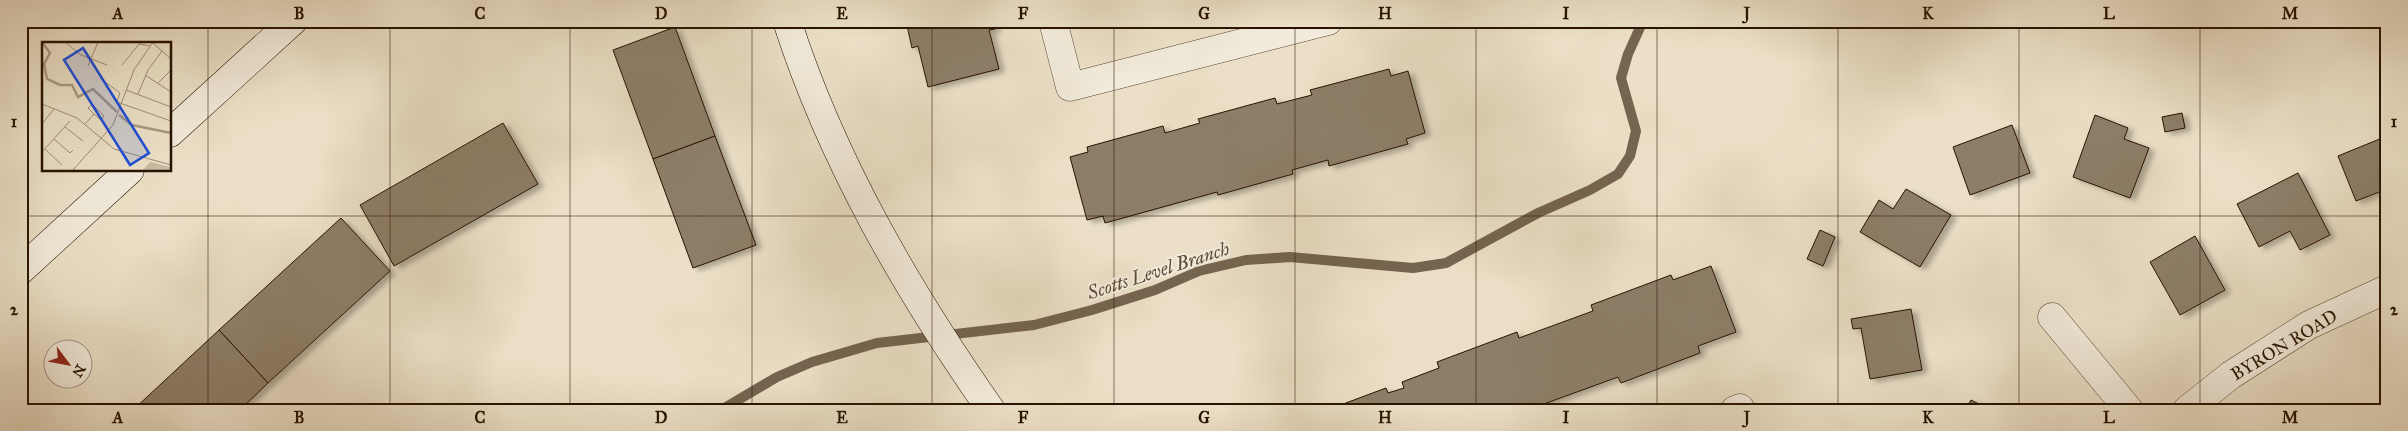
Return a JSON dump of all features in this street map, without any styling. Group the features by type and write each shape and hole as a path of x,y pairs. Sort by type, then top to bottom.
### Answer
{"street":[{"path":"171,132 293,21"},
{"path":"787,21 799,57 835,142 871,216 929,316 991,410"},
{"path":"1053,21 1070,87 1328,21"},
{"path":"21,270 129,171"},
{"name":"BYRON ROAD","path":"2187,410 2231,375 2309,325 2387,289"},
{"path":"2052,317 2129,410"}],"building":[{"path":"906,21 993,21 995,29 989,30 999,69 928,87 918,46 912,48"},
{"path":"675,27 715,136 653,159 613,50"},
{"path":"1389,69 1391,76 1408,71 1425,133 1406,139 1408,144 1329,166 1328,160 1292,170 1293,174 1218,195 1217,192 1105,223 1103,216 1087,220 1070,157 1088,152 1087,147 1163,126 1165,133 1200,123 1198,119 1275,98 1277,104 1312,95 1310,90"},
{"path":"2182,113 2185,128 2165,132 2162,117"},
{"path":"2095,115 2128,128 2124,139 2149,148 2130,198 2073,177"},
{"path":"503,123 538,184 394,266 360,205"},
{"path":"2012,125 2030,173 1970,195 1953,147"},
{"path":"715,136 756,245 693,268 653,159"},
{"path":"2387,136 2387,189 2356,201 2338,156"},
{"path":"2298,173 2330,235 2300,250 2290,231 2259,247 2237,204"},
{"path":"1906,189 1951,215 1920,267 1860,232 1879,200 1893,209"},
{"path":"341,218 390,271 268,383 219,330"},
{"path":"1820,230 1835,237 1823,266 1807,259"},
{"path":"2195,236 2225,290 2180,315 2150,262"},
{"path":"1711,266 1736,332 1698,346 1700,353 1621,383 1618,377 1544,404 1546,410 1327,410 1386,388 1388,393 1404,388 1402,382 1439,368 1437,362 1517,332 1519,338 1593,311 1591,305 1671,275 1673,280"},
{"path":"1911,309 1922,370 1870,379 1861,328 1853,329 1851,319"},
{"path":"219,330 268,383 240,410 133,410"},
{"path":"1971,400 1991,410 1965,410"}],"waterway":[{"name":"Scotts Level Branch","path":"721,410 777,377 812,362 877,343 1034,325 1092,310 1155,290 1199,271 1246,260 1290,257 1413,268 1446,263 1538,213 1590,190 1618,174 1630,156 1636,131 1621,78 1628,54 1643,21"}]}
